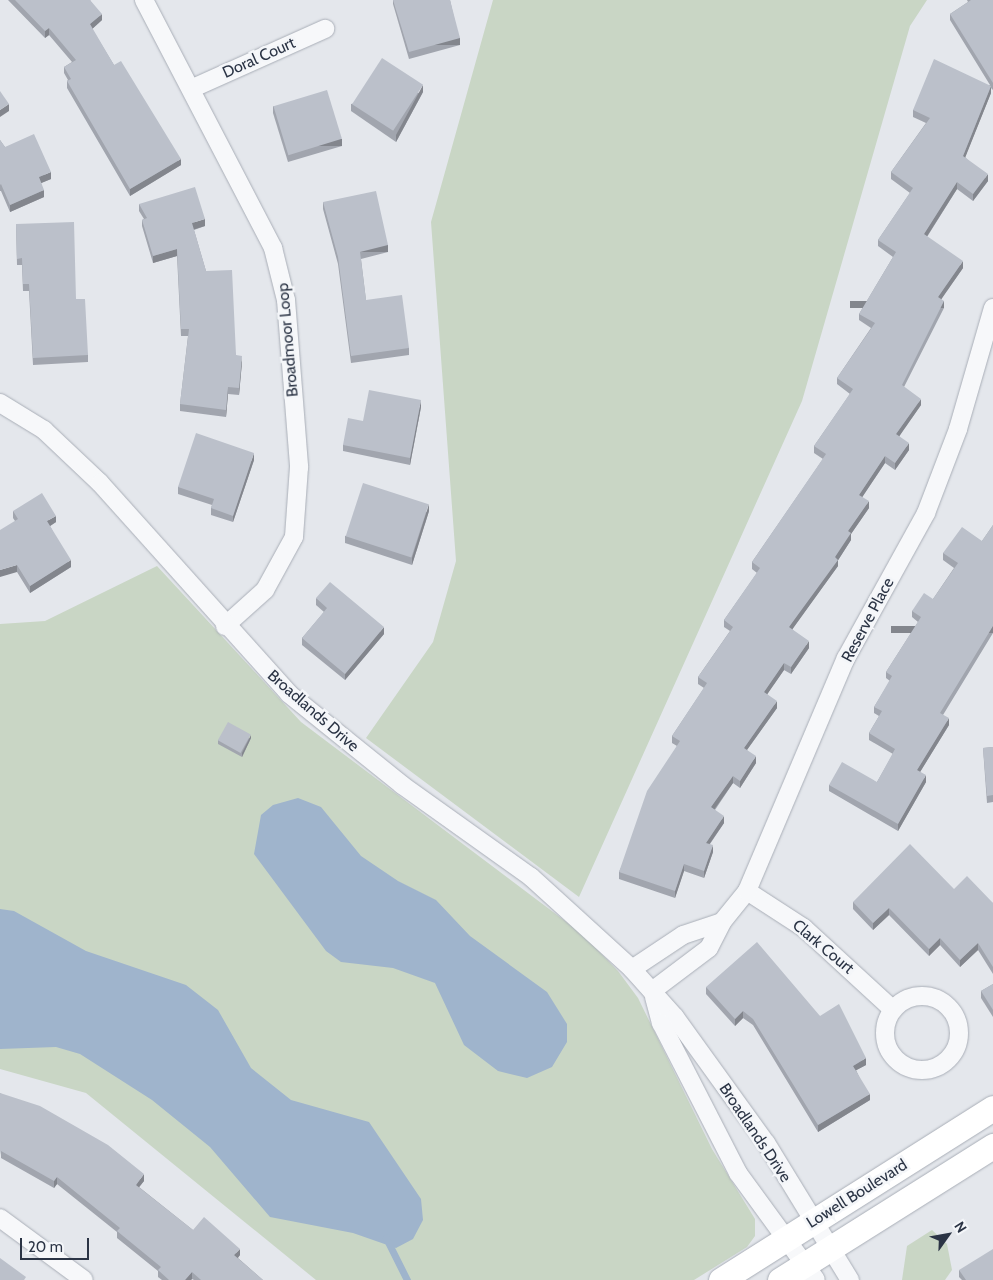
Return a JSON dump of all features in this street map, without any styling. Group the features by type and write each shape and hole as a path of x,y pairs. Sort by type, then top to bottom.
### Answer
{"main road":[{"name":"Lowell Boulevard","path":"721,1280 993,1108"},
{"name":"Lowell Boulevard","path":"780,1280 810,1272 829,1248 993,1146"}],"street":[{"name":"Broadmoor Loop","path":"144,0 193,88 281,272 299,467 294,537 265,590 225,626"},
{"name":"Doral Court","path":"193,88 325,30"},
{"name":"Reserve Place","path":"652,991 709,948 722,922 747,892 846,658 926,513 958,429 993,311"},
{"name":"Broadlands Drive","path":"0,402 44,430 100,483 225,626 289,694 402,785 531,877 632,969 652,991 766,1143 812,1222 850,1280"},
{"name":"Clark Court","path":"747,892 804,928 892,1009"},
{"path":"632,969 683,935 722,922"},
{"name":"Broadlands Drive","path":"652,991 661,1023 738,1172 785,1240 810,1272"},
{"path":"920,995 949,1007 959,1031 951,1056 924,1070 899,1062 885,1039 892,1009 920,995"},
{"path":"0,1218 84,1280"}],"green space":[{"path":"493,0 927,0 910,26 802,401 579,897 366,738 433,642 456,561 431,222"},
{"path":"157,566 301,722 581,933 618,971 638,998 712,1149 755,1219 755,1236 747,1247 694,1280 316,1280 86,1093 0,1069 0,624 45,621"},
{"path":"932,1230 947,1244 952,1270 945,1280 902,1280 907,1246"}],"water":[{"path":"298,798 321,807 361,856 398,881 436,900 470,936 547,992 567,1024 567,1042 552,1067 527,1078 498,1071 464,1045 435,983 393,968 341,962 326,951 254,854 261,815 273,805"},
{"path":"0,909 14,911 86,951 186,985 218,1010 251,1068 291,1100 369,1122 421,1199 423,1220 413,1239 396,1248 353,1233 270,1217 210,1147 152,1100 80,1054 56,1047 0,1049"}],"building":[{"path":"15,0 90,0 102,14 90,24 114,65 121,61 181,159 130,189 67,81 71,79 64,67 76,60 49,28 45,31"},
{"path":"393,0 450,0 460,38 409,52"},
{"path":"971,0 993,0 993,83 950,14"},
{"path":"382,58 423,85 393,131 352,104"},
{"path":"934,59 991,86 963,156 988,174 973,194 957,182 924,234 963,261 938,297 944,301 902,385 921,399 896,434 909,443 895,463 885,456 859,495 869,501 848,531 851,533 835,557 838,560 789,627 809,641 791,667 784,663 764,692 777,701 744,748 756,756 740,781 733,776 711,807 724,816 706,843 713,845 704,871 684,864 675,891 619,872 647,791 680,741 672,736 707,683 698,677 733,627 724,620 760,568 752,562 826,454 814,446 853,389 837,378 875,323 859,314 896,252 878,240 913,188 891,172 930,118 913,110"},
{"path":"327,90 342,139 288,155 273,106"},
{"path":"0,91 9,104 0,110"},
{"path":"34,134 51,172 39,177 44,190 10,205 0,185 0,140 5,147"},
{"path":"195,187 205,219 192,223 206,271 232,270 236,355 242,356 239,388 228,387 226,410 180,404 189,329 181,329 177,249 153,256 142,220 147,218 139,204"},
{"path":"376,191 388,245 360,252 366,300 402,295 409,348 351,356 338,257 323,202"},
{"path":"74,222 76,299 85,299 88,355 33,358 29,284 23,284 22,258 17,259 16,224"},
{"path":"369,390 421,400 410,458 343,445 348,418 363,421"},
{"path":"196,433 254,453 233,516 211,508 214,499 178,487"},
{"path":"363,483 429,504 411,558 346,536"},
{"path":"42,493 56,516 47,521 71,560 30,586 17,565 0,570 0,530 18,519 13,511"},
{"path":"993,525 993,626 940,713 949,718 917,770 926,775 898,824 829,785 842,762 877,782 895,749 869,733 882,711 874,707 892,676 886,672 921,617 912,611 924,593 933,599 958,563 943,553 962,527 982,541"},
{"path":"330,582 384,627 345,674 302,638 327,608 316,598"},
{"path":"228,722 251,735 241,753 218,740"},
{"path":"993,747 993,795 987,796 983,748"},
{"path":"910,844 954,889 967,876 993,903 993,967 978,943 960,960 940,938 929,949 889,908 873,923 853,902"},
{"path":"757,942 820,1016 839,1004 866,1058 853,1066 870,1094 818,1125 753,1019 743,1011 735,1019 706,987"},
{"path":"993,984 993,1010 981,991"},
{"path":"0,1093 40,1106 108,1145 144,1174 136,1185 193,1230 204,1217 240,1249 234,1255 263,1280 201,1280 192,1272 185,1280 169,1280 158,1270 161,1267 117,1231 120,1228 57,1177 54,1181 1,1151 0,1155"},
{"path":"993,1249 993,1280 966,1280 959,1270"},
{"path":"0,1258 26,1277 24,1280 0,1280"}],"waterway":[{"path":"386,1238 407,1280"}]}
